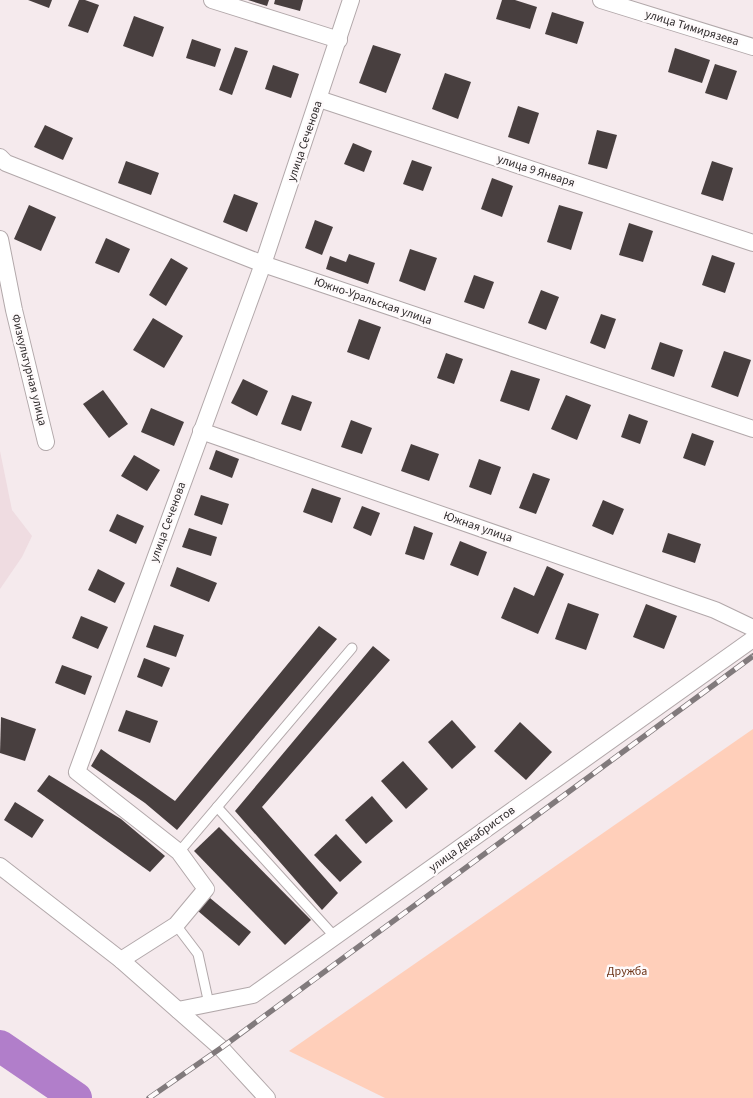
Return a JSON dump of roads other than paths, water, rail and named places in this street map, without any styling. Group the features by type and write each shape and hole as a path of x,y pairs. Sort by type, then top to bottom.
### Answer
{"street":[{"path":"212,0 339,40"},
{"name":"улица Сеченова","path":"121,960 176,925 206,889 179,852 77,772 263,264 352,0"},
{"name":"улица Тимирязева","path":"601,0 629,4 753,47"},
{"name":"улица 9 Января","path":"319,99 753,243"},
{"name":"Южно-Уральская улица","path":"0,157 6,163 263,264 753,429"},
{"name":"Физкультурная улица","path":"0,239 14,310 46,442"},
{"name":"Южная улица","path":"202,431 716,610 753,628"},
{"name":"улица Декабристов","path":"178,1010 253,995 753,638"},
{"path":"0,866 121,960 221,1048 267,1098"}],"lane":[{"path":"179,852 352,648"},
{"path":"217,807 336,937"},
{"path":"176,925 198,954 209,1004"}],"waterway":[{"path":"0,1046 76,1098"}],"railway":[{"path":"149,1098 221,1048 753,656"}],"park label":[{"name":"Дружба","path":"627,971"}]}
